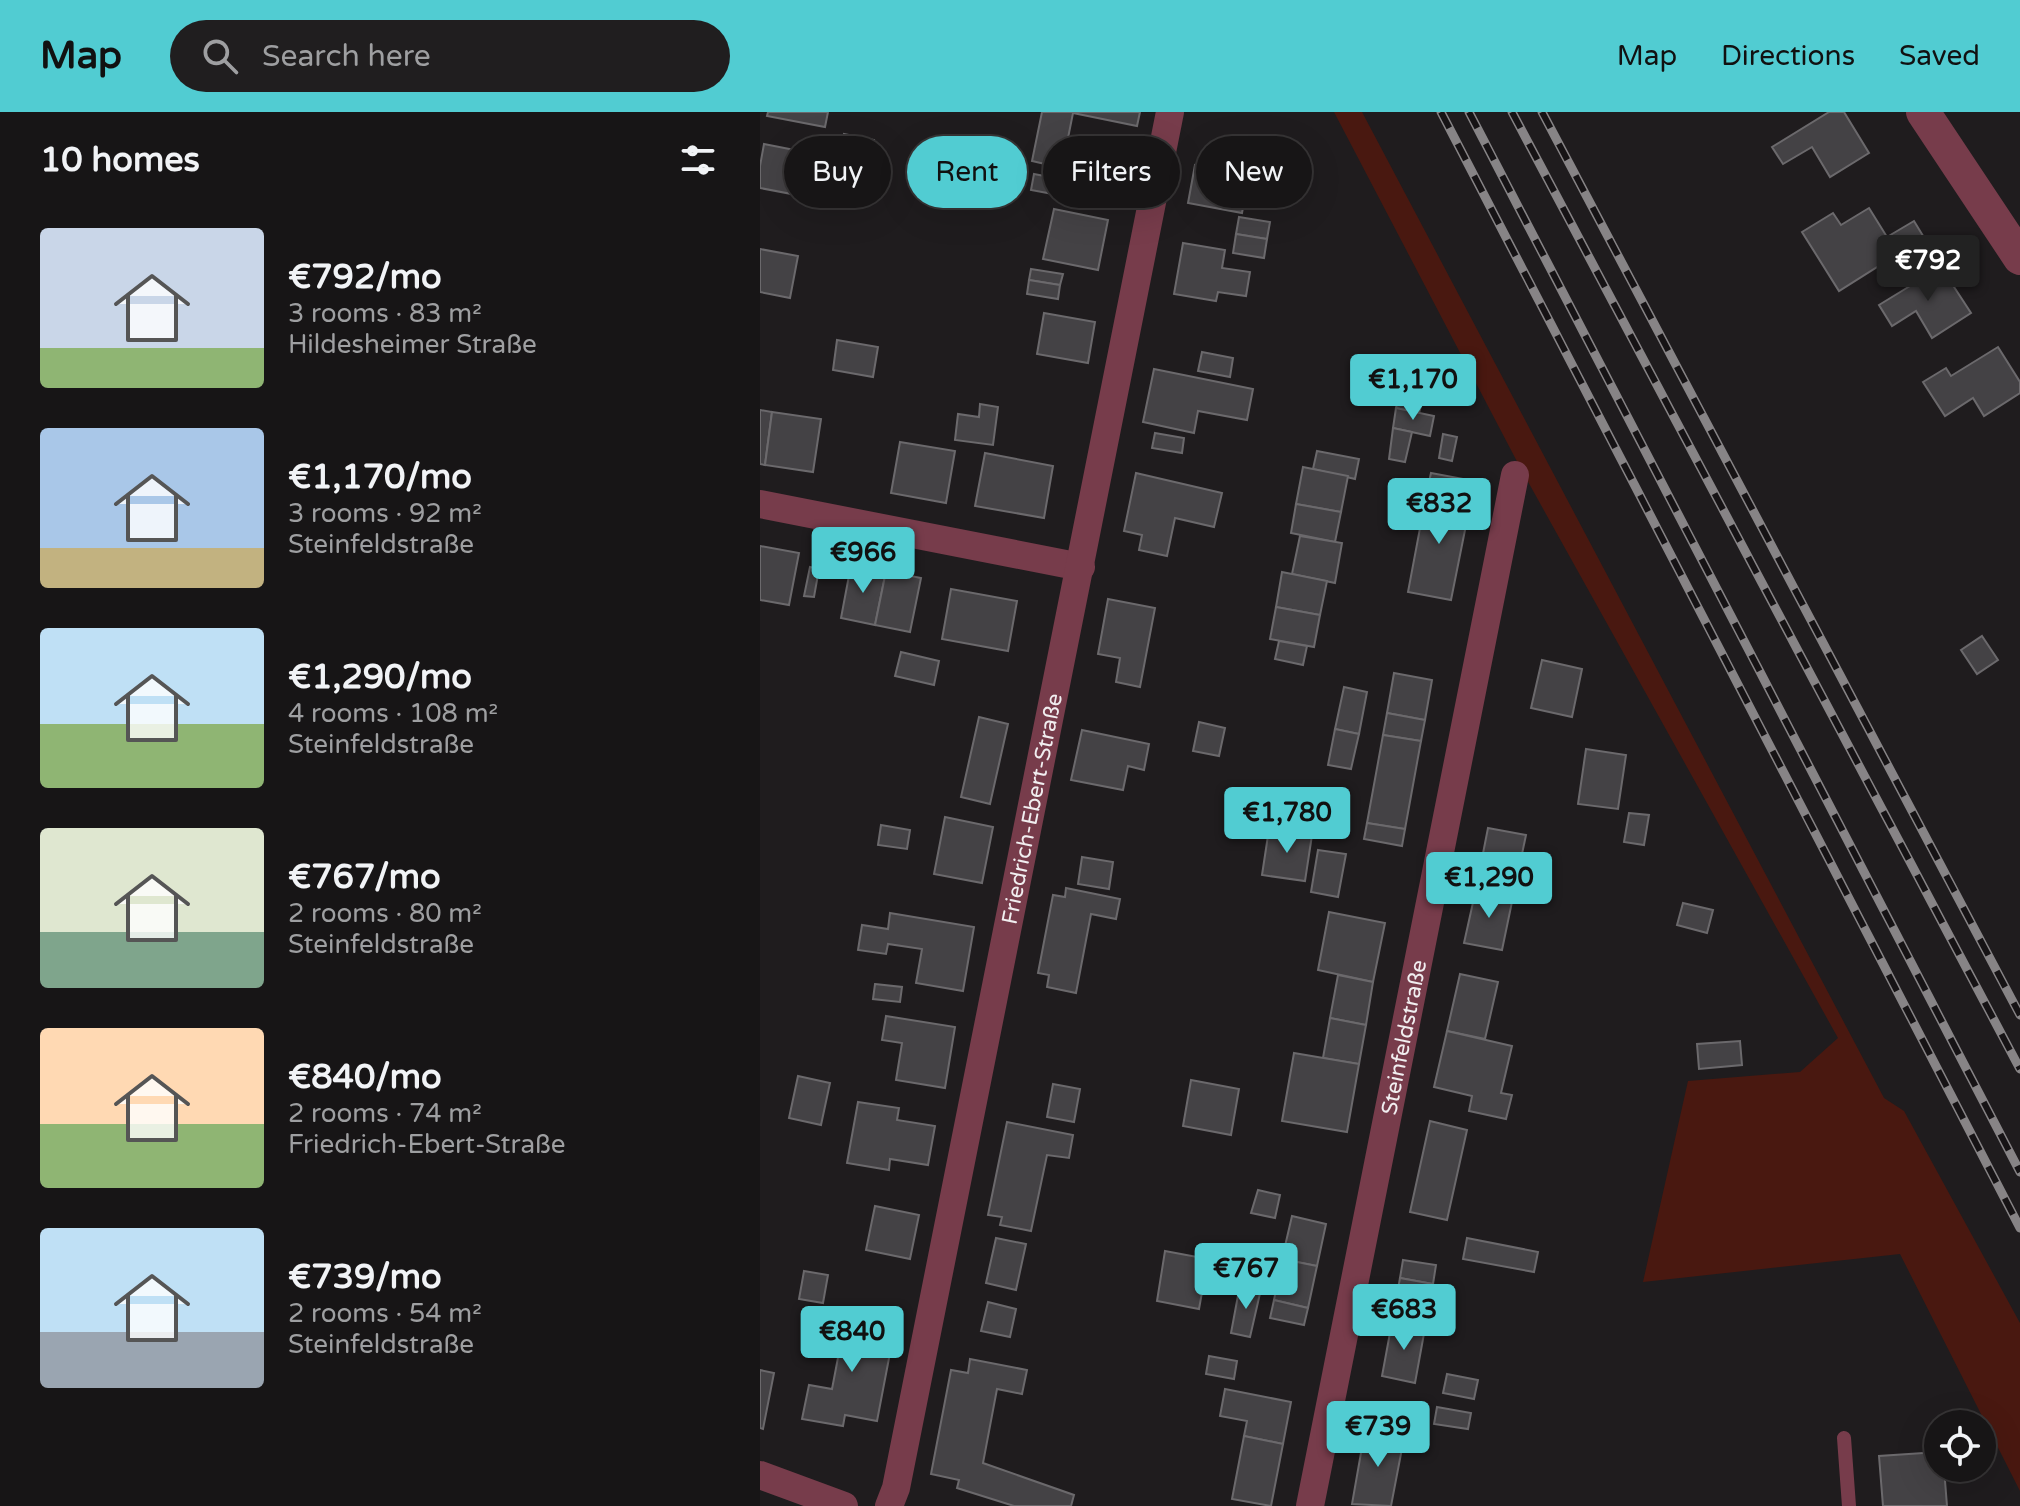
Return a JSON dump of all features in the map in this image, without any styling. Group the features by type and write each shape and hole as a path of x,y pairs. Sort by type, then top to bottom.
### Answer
{"street":[{"name":"Friedrich-Ebert-Straße","path":"889,1506 899,1473 1170,112"},
{"path":"1923,112 2020,258"},
{"name":"Steinfeldstraße","path":"1310,1506 1515,475"},
{"path":"760,504 1081,567"},
{"path":"760,1475 844,1506"}],"lane":[{"path":"1844,1438 1849,1506"}],"shaded area":[{"path":"1334,112 1362,112 1884,1098 1904,1111 2020,1323 2020,1491 1996,1444 1996,1410 1979,1410 1900,1254 1643,1282 1688,1081 1800,1072 1838,1038 1522,471"}],"building":[{"path":"768,112 828,112 825,127 767,116"},
{"path":"1042,112 1140,112 1137,126 1073,113 1068,136 1043,136 1043,164 1032,161"},
{"path":"1829,112 1844,112 1869,153 1830,177 1812,147 1783,164 1772,147"},
{"path":"764,144 784,148 784,193 760,188"},
{"path":"1195,165 1196,165 1196,204 1188,203"},
{"path":"1034,174 1043,176 1043,192 1031,190"},
{"path":"1215,208 1243,208 1242,213"},
{"path":"1869,208 1887,237 1914,221 1931,249 1897,270 1890,259 1839,291 1802,232 1833,213 1841,225"},
{"path":"1054,209 1108,220 1098,270 1043,259"},
{"path":"1239,217 1270,222 1267,239 1236,234"},
{"path":"1236,234 1267,239 1264,258 1233,253"},
{"path":"1183,243 1225,250 1222,268 1250,272 1246,296 1218,292 1216,301 1174,294"},
{"path":"760,249 798,256 790,298 760,292"},
{"path":"1941,267 1971,313 1932,338 1916,311 1892,326 1879,305"},
{"path":"1031,269 1063,274 1060,285 1029,280"},
{"path":"1029,280 1060,285 1058,299 1027,294"},
{"path":"1044,313 1095,322 1088,363 1037,354"},
{"path":"837,340 878,347 873,377 833,370"},
{"path":"1998,347 2020,382 2020,393 1984,416 1973,398 1945,416 1923,382 1946,368 1951,376"},
{"path":"1202,352 1233,358 1230,377 1198,371"},
{"path":"1154,369 1253,389 1247,420 1198,411 1194,433 1143,422"},
{"path":"1400,393 1423,398 1419,413 1396,408"},
{"path":"980,404 998,407 993,445 955,440 958,414 979,417"},
{"path":"1396,408 1434,416 1430,436 1393,428"},
{"path":"760,410 772,412 765,465 760,464"},
{"path":"772,412 821,419 813,472 765,465"},
{"path":"1393,428 1412,432 1405,462 1389,459"},
{"path":"1155,433 1184,438 1182,453 1152,448"},
{"path":"1443,434 1457,437 1452,461 1439,458"},
{"path":"900,442 955,451 946,503 891,493"},
{"path":"1317,451 1359,459 1355,479 1313,469"},
{"path":"985,453 1053,466 1044,518 975,506"},
{"path":"1303,467 1348,476 1341,512 1296,504"},
{"path":"1136,473 1222,493 1214,527 1175,518 1167,556 1139,550 1142,535 1124,531"},
{"path":"1431,473 1474,481 1471,500 1427,491"},
{"path":"1427,491 1471,500 1451,600 1408,592"},
{"path":"1296,504 1341,512 1335,542 1291,533"},
{"path":"1300,536 1342,543 1335,583 1292,574"},
{"path":"760,546 799,553 789,605 760,600"},
{"path":"851,565 886,571 875,625 841,618"},
{"path":"810,567 819,569 814,597 804,596"},
{"path":"886,571 921,578 910,632 875,625"},
{"path":"1282,572 1327,581 1320,615 1276,607"},
{"path":"951,589 1017,601 1008,651 942,639"},
{"path":"1108,599 1155,608 1140,687 1116,682 1120,658 1098,654"},
{"path":"1276,607 1320,615 1314,647 1270,639"},
{"path":"1982,636 1998,660 1977,674 1961,650"},
{"path":"1279,641 1307,646 1303,665 1275,659"},
{"path":"901,652 939,661 934,685 895,676"},
{"path":"1542,660 1582,669 1572,717 1531,708"},
{"path":"1394,673 1432,680 1425,720 1387,713"},
{"path":"1344,687 1367,692 1359,734 1335,729"},
{"path":"1387,713 1425,720 1421,741 1383,735"},
{"path":"979,717 1008,724 990,804 961,797"},
{"path":"1199,722 1225,728 1219,756 1193,751"},
{"path":"1335,729 1359,734 1351,769 1328,765"},
{"path":"1082,730 1149,744 1144,770 1128,766 1123,790 1071,780"},
{"path":"1383,735 1421,741 1405,829 1367,823"},
{"path":"1586,749 1626,755 1618,809 1578,804"},
{"path":"1629,813 1649,815 1644,845 1624,842"},
{"path":"945,817 993,827 982,883 934,874"},
{"path":"1367,823 1405,829 1402,846 1364,839"},
{"path":"881,825 910,830 907,849 878,845"},
{"path":"1488,828 1526,835 1513,897 1476,889"},
{"path":"1269,829 1312,835 1305,881 1262,875"},
{"path":"1318,850 1346,854 1338,897 1311,892"},
{"path":"1082,857 1113,862 1109,889 1078,884"},
{"path":"1066,888 1120,899 1116,919 1091,914 1076,993 1047,987 1049,975 1038,973 1053,895 1065,897"},
{"path":"1476,889 1513,897 1502,950 1464,943"},
{"path":"1683,903 1713,910 1707,933 1677,925"},
{"path":"1329,912 1385,923 1373,982 1318,970"},
{"path":"890,913 974,927 963,991 916,983 922,949 888,944 886,954 858,950 862,925 888,929"},
{"path":"1460,974 1498,982 1485,1039 1447,1031"},
{"path":"1338,975 1373,982 1366,1025 1330,1018"},
{"path":"875,984 902,987 900,1002 873,999"},
{"path":"886,1016 955,1027 945,1088 896,1080 902,1043 882,1040"},
{"path":"1330,1018 1366,1025 1359,1064 1323,1058"},
{"path":"1447,1031 1512,1046 1501,1093 1512,1095 1506,1119 1469,1111 1472,1096 1434,1087"},
{"path":"1740,1041 1742,1065 1699,1069 1697,1044"},
{"path":"1294,1053 1359,1064 1347,1132 1282,1121"},
{"path":"798,1076 830,1083 821,1125 789,1118"},
{"path":"1191,1080 1239,1089 1231,1135 1183,1126"},
{"path":"1053,1084 1080,1089 1074,1122 1047,1117"},
{"path":"858,1102 899,1108 897,1120 935,1126 928,1165 890,1159 889,1170 847,1163"},
{"path":"1430,1121 1467,1130 1447,1220 1410,1212"},
{"path":"1007,1122 1073,1135 1069,1158 1047,1155 1031,1231 1000,1225 1002,1217 988,1215"},
{"path":"1258,1190 1280,1195 1275,1218 1251,1213"},
{"path":"875,1206 919,1215 910,1259 866,1250"},
{"path":"1292,1216 1326,1224 1317,1266 1282,1259"},
{"path":"996,1238 1026,1244 1016,1290 986,1283"},
{"path":"1467,1238 1538,1252 1534,1272 1463,1259"},
{"path":"1165,1251 1208,1259 1199,1309 1157,1301"},
{"path":"1282,1259 1317,1266 1308,1308 1274,1300"},
{"path":"1403,1260 1436,1265 1433,1284 1400,1278"},
{"path":"804,1271 828,1275 823,1303 799,1299"},
{"path":"1400,1278 1433,1284 1430,1300 1442,1302 1437,1330 1392,1322"},
{"path":"1240,1285 1261,1289 1250,1337 1231,1333"},
{"path":"1274,1300 1308,1308 1304,1325 1270,1318"},
{"path":"988,1302 1016,1309 1010,1337 981,1331"},
{"path":"821,1318 894,1332 877,1421 845,1415 843,1426 802,1419 809,1385 832,1389 841,1342 817,1338"},
{"path":"1392,1322 1425,1328 1415,1383 1382,1376"},
{"path":"1209,1356 1237,1361 1234,1379 1206,1374"},
{"path":"970,1359 1027,1370 1022,1394 997,1389 983,1463 1074,1495 1071,1506 1014,1506 957,1488 959,1480 931,1474 951,1370 968,1373"},
{"path":"760,1370 774,1373 763,1429 760,1428"},
{"path":"1447,1374 1478,1380 1474,1399 1443,1393"},
{"path":"1225,1389 1291,1402 1283,1444 1244,1436 1247,1421 1220,1416"},
{"path":"1370,1406 1409,1414 1404,1438 1365,1430"},
{"path":"1437,1407 1471,1413 1468,1429 1434,1424"},
{"path":"1365,1430 1404,1438 1391,1506 1352,1504"},
{"path":"1244,1436 1283,1444 1271,1506 1232,1499"},
{"path":"1924,1453 1924,1482 1945,1482 1947,1506 1883,1506 1879,1456"}],"railway":[{"path":"1441,112 2020,1228"},
{"path":"1469,112 2020,1172"},
{"path":"1512,112 2020,1069"},
{"path":"1542,112 2020,1015"}]}
